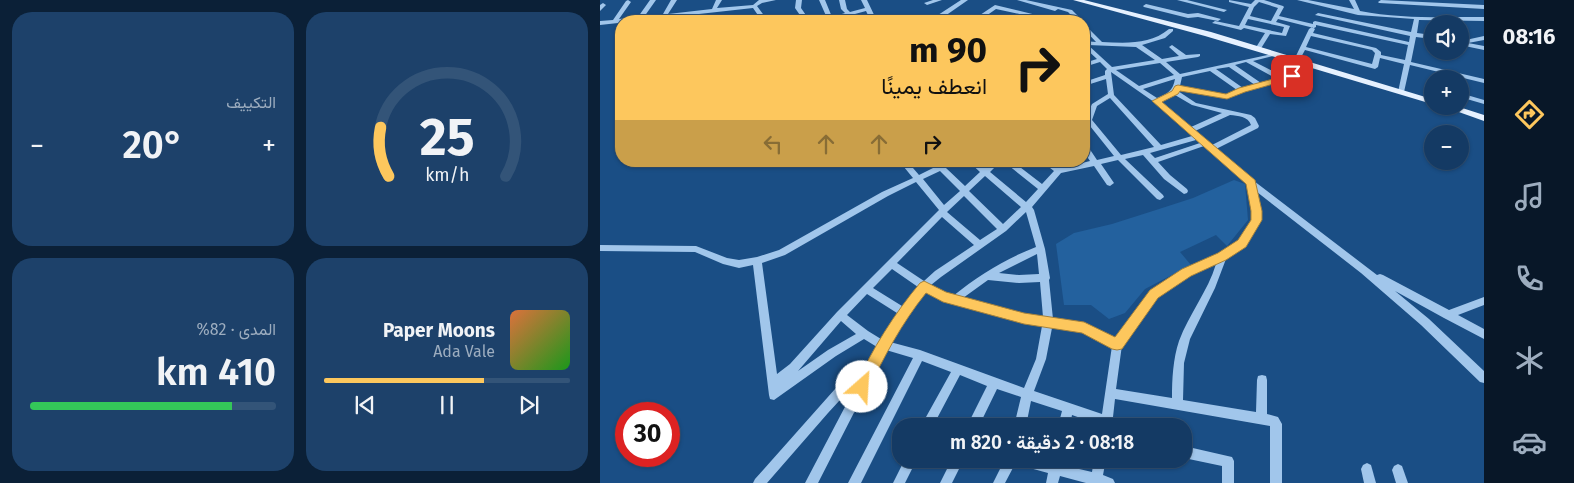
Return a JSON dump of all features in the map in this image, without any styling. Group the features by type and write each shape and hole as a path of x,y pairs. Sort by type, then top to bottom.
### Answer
{"main road":[{"path":"1076,0 1096,2 1137,16 1208,34 1424,99"},
{"path":"1469,113 1484,118"}],"street":[{"path":"642,15 653,0"},
{"path":"665,15 674,0"},
{"path":"714,10 719,0"},
{"path":"735,8 738,0"},
{"path":"665,15 754,6 762,0 773,0"},
{"path":"799,0 798,8 803,15"},
{"path":"822,0 826,15"},
{"path":"842,0 844,9 849,15 867,9"},
{"path":"864,0 870,15"},
{"path":"927,3 939,0"},
{"path":"942,15 965,0"},
{"path":"1020,0 1070,11 1074,15"},
{"path":"1057,15 1055,8 1059,0"},
{"path":"1137,16 1151,0"},
{"path":"1180,0 1224,10"},
{"path":"1208,34 1231,0 1252,6"},
{"path":"1242,26 1252,6 1258,0 1281,7 1274,20"},
{"path":"1300,0 1323,2 1358,13 1424,18"},
{"path":"1352,0 1358,13"},
{"path":"1445,0 1450,5"},
{"path":"1464,0 1470,6"},
{"path":"619,15 628,2"},
{"path":"1296,60 1304,48 1323,2"},
{"path":"1381,2 1484,7"},
{"path":"1401,92 1411,44 1420,18 1410,2"},
{"path":"754,6 762,15"},
{"path":"1146,6 1188,16 1198,14 1239,28 1242,26 1284,35 1287,26 1274,20"},
{"path":"984,15 995,7 1032,15"},
{"path":"1318,15 1424,36"},
{"path":"1247,16 1315,24 1411,44"},
{"path":"1469,19 1484,19"},
{"path":"600,23 615,20"},
{"path":"1090,44 1137,45 1163,37 1171,30"},
{"path":"1090,32 1101,44"},
{"path":"1258,49 1268,32"},
{"path":"1304,48 1372,68 1375,67 1378,52 1371,48 1310,34"},
{"path":"1469,40 1484,38"},
{"path":"1469,43 1484,48"},
{"path":"1137,45 1179,76"},
{"path":"1172,47 1184,57"},
{"path":"1090,50 1109,73 1139,88 1156,101 1251,182 1364,270 1425,322 1484,378"},
{"path":"1139,88 1179,76 1275,54"},
{"path":"1090,81 1109,73 1198,55"},
{"path":"1378,56 1484,81"},
{"path":"1090,63 1100,60"},
{"path":"1248,60 1282,79"},
{"path":"1229,64 1261,86"},
{"path":"1211,69 1242,90"},
{"path":"1109,73 1111,95 1159,148"},
{"path":"1176,90 1179,76"},
{"path":"1156,101 1176,90 1227,97 1242,90 1292,76"},
{"path":"1154,161 1209,146 1255,126 1253,120 1249,117 1194,104 1176,90"},
{"path":"1090,112 1097,102 1111,95"},
{"path":"1469,98 1484,102"},
{"path":"1190,130 1230,112"},
{"path":"1090,121 1120,158 1160,198"},
{"path":"1090,164 1146,152 1198,137"},
{"path":"1146,152 1167,177 1184,191"},
{"path":"1090,155 1110,183"},
{"path":"907,167 943,212 980,245"},
{"path":"978,167 1027,207 1033,215 1041,249 1048,321 1041,360 1027,395 1022,418"},
{"path":"773,383 794,368 840,315 990,167"},
{"path":"1014,167 1042,189"},
{"path":"1053,167 1059,171 1078,167"},
{"path":"811,483 883,345 903,312 924,286 954,262 1004,229 1027,207 1062,167"},
{"path":"600,248 696,248 726,262 739,264 757,261 782,253 886,194 941,168 1004,229"},
{"path":"1107,418 1117,344 1154,294 1187,273 1222,257 1242,244 1256,220 1257,211 1251,182"},
{"path":"954,300 984,276 1041,249"},
{"path":"1177,405 1182,348 1201,304 1219,271 1222,257"},
{"path":"757,261 774,395 832,353 864,334"},
{"path":"892,265 924,286 954,300 1024,319 1048,321 1084,328 1117,344"},
{"path":"1364,270 1484,334"},
{"path":"984,276 1020,279 1045,278"},
{"path":"867,289 903,312"},
{"path":"1447,315 1484,301"},
{"path":"840,315 864,334 883,345 920,355 1091,418"},
{"path":"854,483 920,355"},
{"path":"759,483 824,409 848,384 876,360"},
{"path":"931,418 958,369"},
{"path":"1261,417 1262,380"},
{"path":"977,418 994,383"},
{"path":"1111,393 1261,417 1274,421 1276,424 1276,483"},
{"path":"1066,418 1068,409"},
{"path":"1192,454 1228,461 1228,483"},
{"path":"899,483 906,468"},
{"path":"946,483 954,468"},
{"path":"999,483 1006,468"},
{"path":"1052,483 1055,468"},
{"path":"1065,468 1096,481 1109,483"},
{"path":"1096,481 1098,468"},
{"path":"1367,469 1370,483"},
{"path":"1398,470 1402,483"}],"shaded area":[{"path":"1234,180 1245,184 1248,220 1227,246 1216,235 1180,252 1191,265 1145,289 1125,313 1109,319 1091,305 1064,305 1056,244 1074,233 1112,224 1193,198"}],"route":[{"path":"862,387 883,345 894,330 903,312 924,286 943,296 1024,319 1048,321 1084,328 1096,332 1117,344 1154,294 1187,273 1222,257 1242,244 1256,220 1257,211 1251,182 1156,101 1175,92 1178,88 1227,97 1242,90 1292,76"}]}
